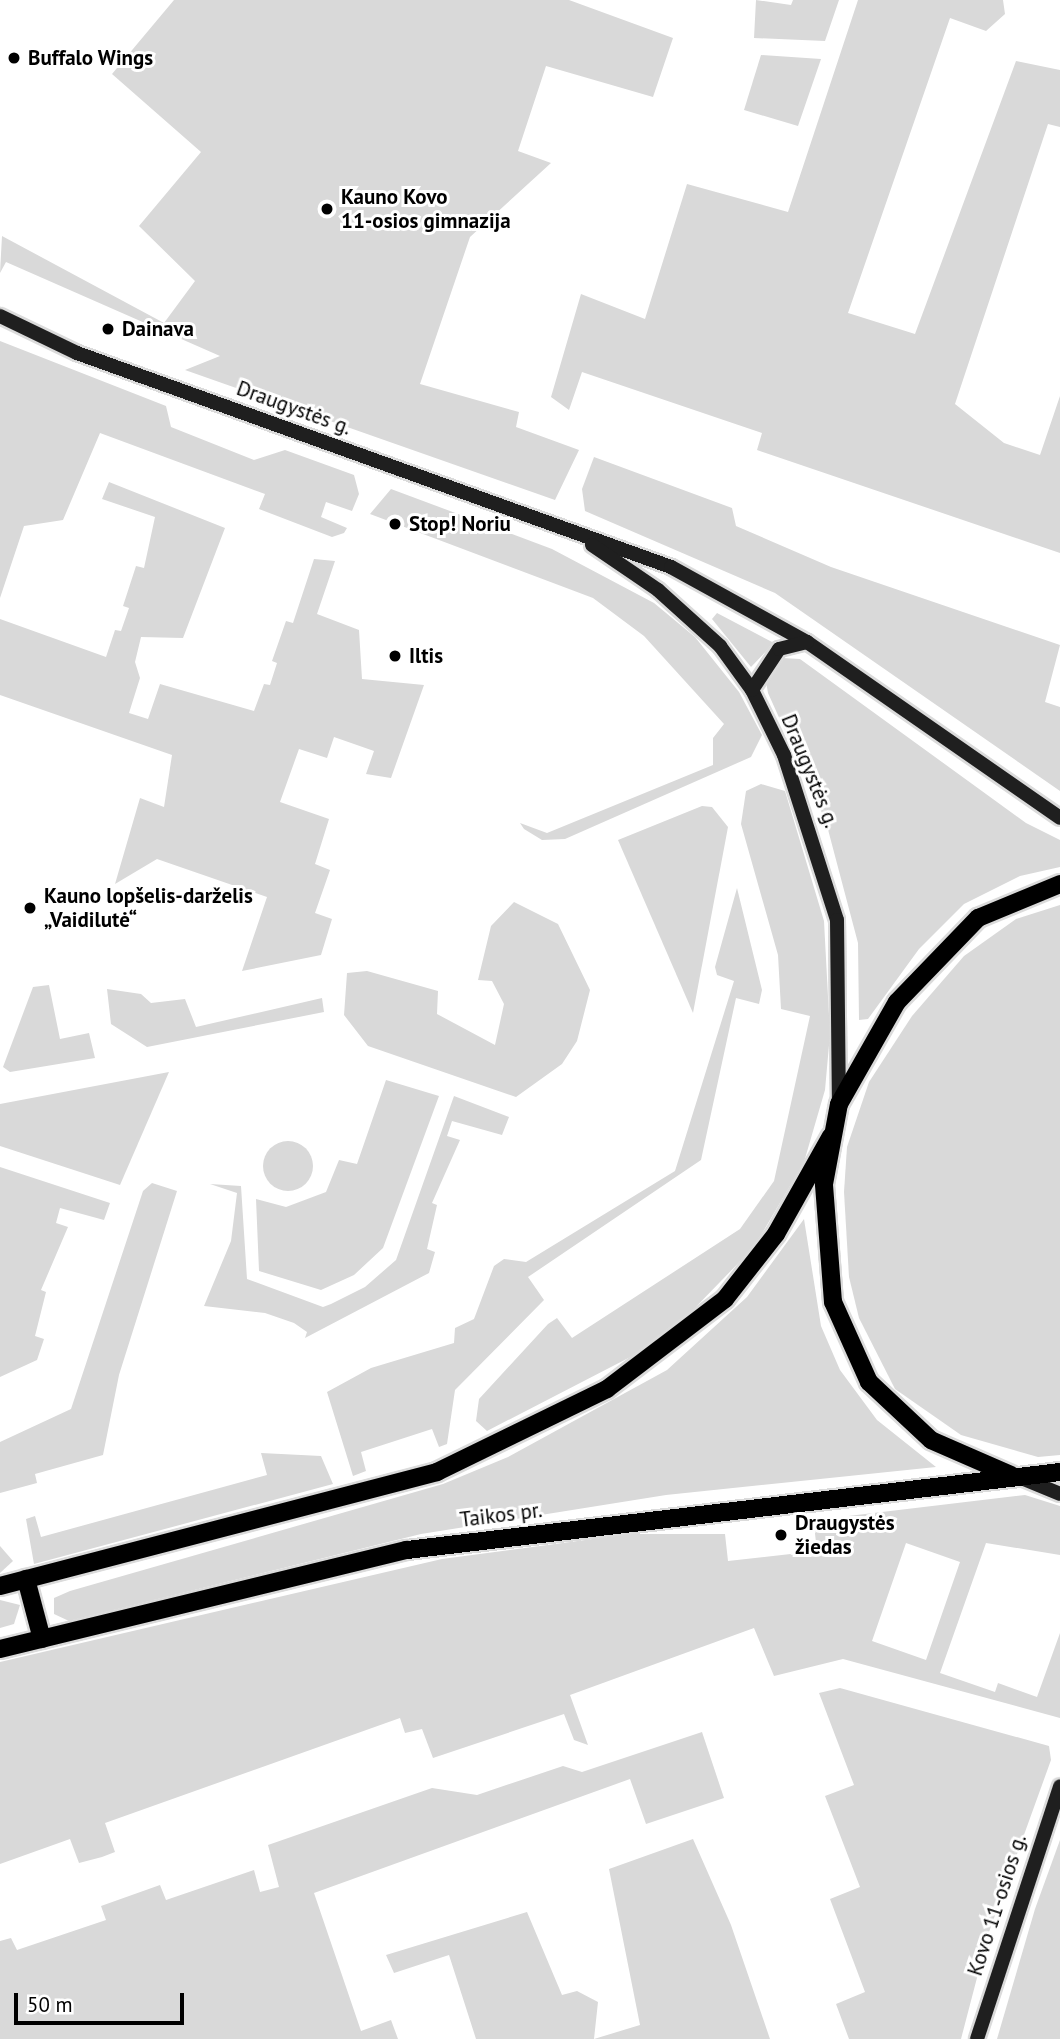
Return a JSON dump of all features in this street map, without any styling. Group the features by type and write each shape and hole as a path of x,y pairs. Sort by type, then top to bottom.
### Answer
{"main road":[{"name":"Draugystės g.","path":"0,316 77,354 671,566 807,642 1060,818"},
{"name":"Draugystės g.","path":"576,534 691,617 752,690 798,788 837,920 839,1104"},
{"path":"752,690 779,649 807,642"},
{"path":"1060,884 1009,901 956,935 897,1002 839,1104 831,1136 826,1256 847,1345 899,1416 961,1458 1060,1494"},
{"path":"0,1586 437,1472 607,1390 725,1299 776,1234 831,1136"},
{"path":"1018,1477 1060,1472"},
{"name":"Taikos pr.","path":"0,1649 407,1550 1018,1477"},
{"path":"26,1579 42,1639"},
{"name":"Kovo 11-osios g.","path":"977,2039 1060,1786"}],"shaded area":[{"name":"Kauno Kovo 11-osios gimnazija","path":"174,0 569,0 673,38 653,97 546,66 518,151 551,163 470,237 420,384 519,412 516,427 579,450 555,500 185,370 220,356 6,262 0,273 2,236 164,323 195,281 139,226 201,152 112,74"},
{"path":"756,0 791,5 793,0 839,0 825,41 754,38"},
{"path":"858,0 1003,0 1005,14 986,31 950,18 848,313 915,334 1016,61 1060,70 1060,127 1048,124 955,404 1004,443 1040,455 1060,396 1060,553 757,450 762,433 582,372 569,410 551,397 581,294 645,319 687,184 788,212"},
{"path":"761,55 821,59 798,126 744,110"},
{"path":"0,341 166,406 171,427 254,460 285,450 354,475 359,494 352,511 326,502 321,517 347,528 344,533 332,537 259,509 265,494 100,433 63,520 24,526 0,598"},
{"path":"594,457 732,508 736,526 831,567 1060,645 1045,702 1060,707 1060,791 775,593 585,511 582,489"},
{"path":"109,482 225,528 183,638 141,637 135,662 140,678 129,713 148,719 160,684 254,711 264,684 270,685 277,663 272,661 286,621 293,623 314,559 335,561 317,614 359,630 362,679 424,685 391,778 366,774 374,751 334,737 327,758 299,749 280,802 329,819 315,864 330,870 315,913 332,919 321,955 242,971 267,897 157,859 115,884 140,798 164,807 172,755 0,695 0,619 106,657 115,630 121,631 129,608 123,606 136,566 144,568 155,517 102,499"},
{"path":"391,489 552,549 654,603 695,637 739,692 762,735 751,757 565,839 542,840 524,829 520,823 547,833 713,765 713,738 724,724 644,636 593,598 370,514"},
{"path":"717,613 774,643 751,667 712,619"},
{"path":"782,658 800,659 1026,823 1060,840 1060,867 1020,876 964,904 919,949 868,1019 859,1020 858,943 826,822 768,693 766,681"},
{"path":"761,784 785,791 824,921 830,1034 825,1090 804,1162 754,1247 688,1315 640,1352 487,1431 476,1421 479,1399 548,1324 557,1318 572,1338 740,1229 774,1181 810,1016 781,1009 778,955 741,824 746,791"},
{"path":"702,806 712,807 728,827 693,1013 618,840"},
{"path":"737,888 762,990 759,1004 736,998 701,1160 528,1277 544,1300 455,1390 447,1444 439,1447 432,1429 361,1452 366,1471 353,1476 327,1392 371,1368 454,1343 455,1328 474,1319 494,1266 504,1259 526,1262 675,1171 734,981 717,975 715,967"},
{"path":"514,902 558,924 590,990 577,1041 562,1064 516,1097 368,1046 344,1015 347,973 367,971 438,991 437,1014 495,1045 504,1004 492,981 478,980 491,926"},
{"path":"1060,905 1060,1455 1038,1457 961,1435 895,1389 859,1318 849,1277 844,1192 847,1147 869,1082 912,1016 964,956 1016,919"},
{"path":"49,985 60,1039 89,1033 95,1058 10,1072 3,1067 33,987"},
{"path":"107,989 141,994 151,1003 185,999 196,1027 322,998 324,1012 147,1047 111,1024"},
{"path":"169,1072 120,1185 0,1146 0,1104"},
{"path":"386,1080 439,1096 383,1248 354,1275 321,1290 259,1271 256,1199 286,1207 326,1192 339,1160 357,1164"},
{"path":"454,1096 509,1117 502,1135 452,1121 447,1136 460,1140 432,1203 437,1205 427,1249 435,1252 429,1273 305,1338 307,1332 294,1323 265,1313 204,1306 231,1241 237,1193 210,1184 241,1186 247,1279 323,1307 365,1287 396,1260"},
{"path":"288,1141 306,1148 313,1166 306,1184 288,1191 270,1184 263,1166 270,1148"},
{"path":"0,1167 110,1203 104,1220 60,1208 56,1223 68,1227 41,1290 46,1292 35,1336 44,1339 37,1360 0,1377"},
{"path":"152,1183 177,1191 119,1375 103,1455 35,1474 37,1483 0,1493 0,1442 71,1409 143,1191"},
{"path":"804,1219 821,1326 840,1370 877,1420 936,1467 666,1495 421,1534 69,1621 54,1614 54,1598 70,1591 443,1484 508,1457 667,1370 747,1297"},
{"path":"261,1453 321,1456 333,1484 34,1564 26,1519 35,1516 41,1537 267,1475"},
{"path":"1025,1495 1060,1506 1060,1555 986,1543 940,1673 995,1692 998,1683 1037,1697 1060,1633 1060,1718 843,1659 774,1676 754,1628 570,1695 588,1745 574,1740 564,1714 433,1758 422,1729 405,1733 400,1718 105,1823 115,1852 102,1857 79,1863 70,1839 0,1864 0,1662 442,1559 630,1534 725,1534 728,1561 817,1551 814,1525 840,1517","holes":["906,1543 960,1562 926,1660 872,1641"]},
{"path":"0,1546 13,1561 0,1573"},
{"path":"0,1600 20,1605 14,1624 0,1628"},
{"path":"840,1688 1049,1746 1051,1760 989,1932 961,2039 849,2039 836,2004 865,1992 830,1899 860,1887 825,1796 854,1785 819,1693"},
{"path":"702,1732 724,1798 646,1824 630,1779 314,1893 361,2031 391,2020 398,2039 0,2039 0,1941 11,1938 17,1950 106,1920 101,1906 160,1885 166,1900 254,1870 260,1892 279,1887 268,1845 432,1788 477,1795 563,1766 582,1772"},
{"path":"693,1839 731,1925 770,2039 594,2039 640,2025 609,1869"},
{"path":"1060,1840 1060,2039 997,2039 1035,1909"},
{"path":"527,1912 562,1995 577,1991 598,2002 594,2039 476,2039 449,1955 394,1973 386,1955"}],"place":[{"name":"Buffalo Wings","path":"14,58"},
{"name":"Kauno Kovo 11-osios gimnazija","path":"327,209"},
{"name":"Dainava","path":"108,329"},
{"name":"Stop! Noriu","path":"395,524"},
{"name":"Iltis","path":"395,656"},
{"name":"Kauno lopšelis-darželis „Vaidilutė“","path":"30,908"},
{"name":"Draugystės žiedas","path":"781,1535"}]}
